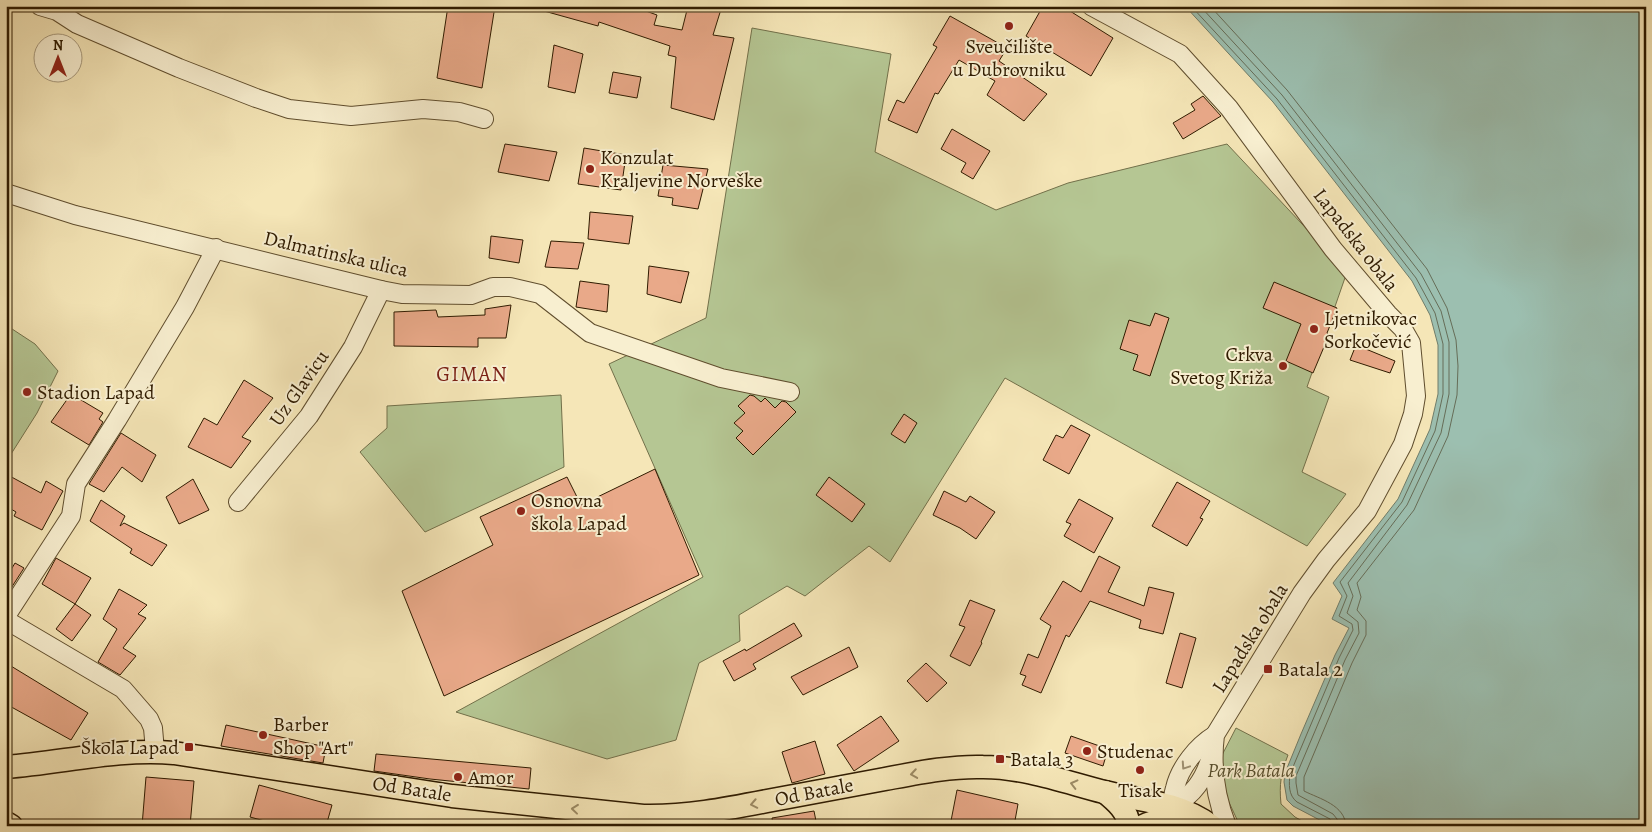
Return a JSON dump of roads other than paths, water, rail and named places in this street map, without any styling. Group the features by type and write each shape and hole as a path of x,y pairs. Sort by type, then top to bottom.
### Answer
{"main road":[{"name":"Od Batale","path":"6,767 35,765 128,752 155,751 452,796 643,816 690,815 917,773 981,766 1000,767 1105,792 1172,818 1190,813 1211,826"},
{"path":"1105,792 1118,803 1124,812 1128,826"},
{"path":"1143,826 1172,818"},
{"path":"6,823 12,826"}],"street":[{"path":"40,6 57,11 77,24 179,68 289,109 351,116 423,109 459,112 484,119"},
{"name":"Lapadska obala","path":"1091,6 1180,54 1229,108 1333,249 1403,329 1411,343 1416,396 1413,414 1403,444 1367,511 1326,560 1302,593 1214,744 1206,772 1196,789 1183,801 1172,818"},
{"name":"Dalmatinska ulica","path":"6,193 76,215 402,294 471,295 493,287 510,287 540,294 590,333 721,378 790,392"},
{"path":"6,616 72,516 76,484 180,316 216,248"},
{"name":"Uz Glavicu","path":"238,502 309,416 353,347 381,290"},
{"path":"6,620 123,689 149,720 153,728 155,751"},
{"path":"1214,744 1216,792 1226,826"}],"water":[{"path":"1185,6 1646,6 1646,826 1331,826 1293,806 1287,800 1284,782 1285,773 1335,655 1349,628 1332,619 1342,596 1333,583 1398,499 1430,429 1438,394 1438,345 1430,315 1412,281 1273,102"}],"place":[{"name":"Sveučilište u Dubrovniku","path":"1009,26"},
{"name":"Konzulat Kraljevine Norveške","path":"590,169"},
{"name":"Ljetnikovac Sorkočević","path":"1314,329"},
{"name":"Crkva Svetog Križa","path":"1283,366"},
{"name":"Stadion Lapad","path":"27,392"},
{"name":"Osnovna škola Lapad","path":"521,511"},
{"name":"Batala 2","path":"1268,669"},
{"name":"Barber Shop \"Art\"","path":"263,735"},
{"name":"Škola Lapad","path":"189,747"},
{"name":"Studenac","path":"1087,751"},
{"name":"Batala 3","path":"1000,759"},
{"name":"Tisak","path":"1140,770"},
{"name":"Amor","path":"458,777"}],"district":[{"name":"GIMAN","path":"472,374"}],"park label":[{"name":"Park Batala","path":"1251,770"}]}
